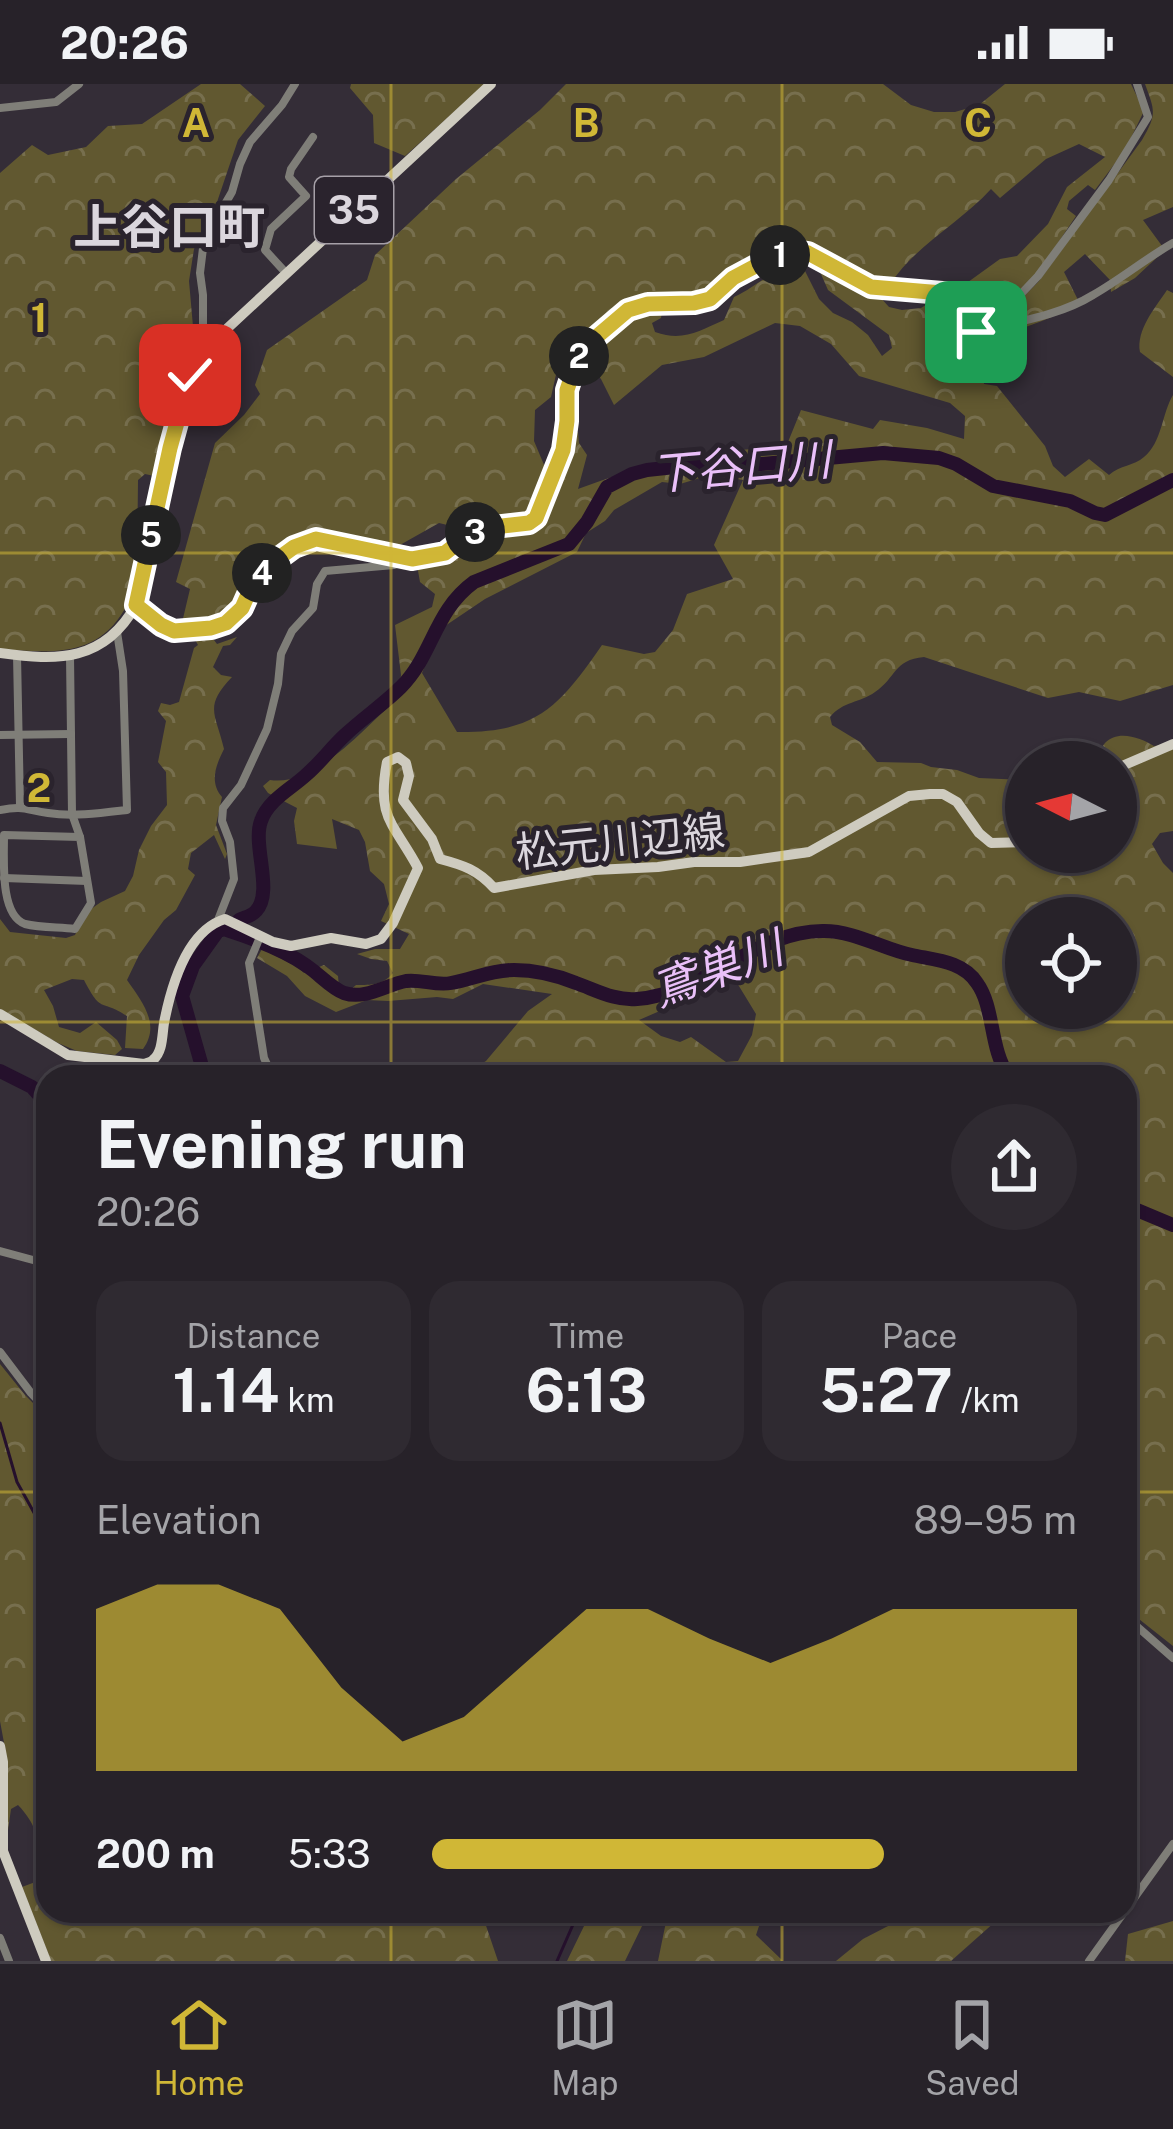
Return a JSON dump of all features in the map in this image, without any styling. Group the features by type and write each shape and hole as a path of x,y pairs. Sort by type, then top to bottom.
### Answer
{"main road":[{"name":"35","path":"0,653 70,656 118,632 136,605 185,390 204,350 491,84"},
{"path":"1137,760 1173,744"},
{"name":"松元川辺線","path":"258,941 291,946 331,938 366,944 381,939 418,868 391,827 382,799 387,762 398,757 406,763 409,776 404,800 440,859 482,874 494,888 594,869 740,862 809,852 909,796 929,794 943,794 957,802 979,833 991,843 1005,843"},
{"path":"0,1014 68,1055 150,1062 160,1048 172,990 200,933 222,919 242,925 258,941"},
{"path":"0,1746 3,1851 46,1961"}],"street":[{"path":"0,108 56,102 79,84"},
{"path":"204,350 200,273 204,241 232,192 250,142 295,84"},
{"path":"954,294 968,314 1001,315 1039,276 1148,117 1137,84"},
{"path":"286,273 265,250 271,229 306,196 289,177 313,137"},
{"path":"954,294 957,322 976,332 1048,314 1091,297 1173,243"},
{"path":"222,919 234,879 223,808 241,785 267,729 280,654 313,608 317,584 326,571 394,565 445,553 472,532 536,518 563,450 567,390 577,360 594,339 628,310 710,299 733,278 795,251 808,253 871,287 954,294"},
{"path":"136,605 174,631 226,623 242,608 268,566 294,547 316,539 412,559"},
{"path":"0,810 20,806 72,814 127,810 118,632"},
{"path":"17,655 20,806"},
{"path":"70,656 72,814 80,837 91,903 75,929 21,923 9,914 3,903 4,835 80,837"},
{"path":"0,735 71,734"},
{"path":"4,878 87,881"},
{"path":"258,941 249,964 267,1065"},
{"path":"0,1251 36,1261"},
{"path":"0,1352 36,1399"},
{"path":"1137,1626 1173,1658"},
{"path":"1137,1894 1173,1844"},
{"path":"1089,1961 1116,1923"},
{"path":"0,1938 9,1961"}],"green space":[{"path":"201,84 240,84 265,106 238,140 216,205 194,249 189,281 194,338 178,366 185,373 159,477 145,474 138,480 137,565 141,571 121,615 96,639 66,650 0,649 0,173 32,145 48,155 86,147 108,126 142,124"},
{"path":"351,84 485,84 405,156 374,143 373,115"},
{"path":"566,84 883,84 911,105 955,112 979,105 1005,84 1131,84 1144,111 1125,150 1095,190 1088,185 1069,201 1067,209 1076,216 1032,279 1001,311 976,312 957,290 1000,259 1017,256 1048,224 1067,187 1105,157 1079,144 1046,159 1000,198 991,189 913,257 891,283 871,281 797,244 780,249 756,247 753,260 705,297 644,301 626,307 557,370 551,397 535,410 534,441 547,472 530,517 460,528 439,523 391,550 333,536 302,540 280,551 262,568 227,618 211,625 181,627 190,589 176,582 215,443 260,394 255,385 267,350 367,280 375,255"},
{"path":"1145,84 1173,84 1173,207 1143,220 1165,250 1135,278 1111,292 1110,280 1085,254 1064,272 1080,304 1013,331 971,337 962,329 957,313 980,323 1003,318 1039,281 1142,140 1153,112"},
{"path":"817,265 879,296 889,307 921,308 934,300 947,304 956,331 979,345 984,384 997,386 1065,477 1089,459 1109,475 1144,457 1155,444 1173,395 1173,685 1120,701 1079,692 1048,698 924,657 901,665 875,692 830,717 832,725 860,742 877,762 921,763 979,778 1005,779 1005,873 1137,873 1137,741 1108,741 1123,736 1154,746 1173,744 1173,831 1160,833 1152,844 1173,873 1173,1646 1137,1618 1137,1065 480,1065 528,1011 552,994 483,984 453,999 367,1000 336,1012 305,996 287,976 257,958 262,949 304,973 324,965 338,976 340,999 356,985 377,984 393,973 387,961 357,954 400,949 409,934 381,921 389,904 384,884 370,871 359,830 332,819 337,849 297,844 297,808 263,786 322,765 398,698 401,675 395,625 432,607 435,594 420,582 417,565 444,560 473,540 530,532 544,522 573,431 578,432 587,455 578,489 680,459 786,447 801,410 873,429 880,420 964,439 965,416 950,403 859,376 831,344 800,326 775,323 704,357 662,365 614,405 601,379 583,359 618,326 649,312 662,311 661,318 652,323 655,332 665,335 707,328 724,320 734,297 774,274 793,270 805,271 819,299 868,335 882,356 892,348 889,335 828,290","holes":["710,475 743,480 714,545 733,579 687,594 673,630 655,652 602,645 558,700 527,721 507,728 457,732 422,673 439,630 485,599 577,552 586,533 662,482 680,484","731,973 756,1014 752,1035 738,1061 726,1062 691,1037 680,1042 661,1036 639,1020 715,987"]},
{"path":"1167,290 1173,293 1173,377 1140,352 1144,327"},
{"path":"207,631 217,644 237,637 223,646 213,667 232,677 217,696 214,711 224,749 215,773 222,797 216,825 227,854 225,859 214,835 191,853 188,869 195,875 127,980 150,1022 143,1049 125,1048 127,1016 98,1002 84,980 72,979 44,990 59,1027 80,1033 96,1022 122,1049 115,1055 77,1051 0,1009 0,919 10,932 66,938 75,935 84,914 125,891 139,850 167,805 166,772 158,762 166,721 158,711 161,703 179,702 198,645 192,634"},
{"path":"0,1364 36,1406 36,1836 18,1805 11,1809 6,1844 7,1759 0,1721"},
{"path":"36,1882 36,1923 22,1887"},
{"path":"1173,1921 1173,1961 1125,1961 1128,1934"},
{"path":"36,1923 485,1923 498,1961 51,1961"},
{"path":"654,1923 643,1924 625,1961 567,1961 585,1924"},
{"path":"666,1923 760,1923 756,1935 783,1961 658,1961"},
{"path":"894,1923 994,1923 951,1961 836,1961"}],"waterway":[{"name":"下谷口川","path":"239,920 254,913 261,903 259,831 269,807 401,687 450,606 474,582 569,544 607,487 632,474 703,464 750,465 883,453 939,458 993,486 1070,501 1105,515 1173,480"},
{"name":"鳶巣川","path":"202,1065 182,996 193,966 224,929 288,954 334,988 352,995 406,981 445,984 514,970 553,975 629,999 662,995 799,933 847,934 964,970 983,993 1003,1065"},
{"name":"下谷口川","path":"0,1071 36,1092"},
{"name":"鳶巣川","path":"1137,1210 1173,1225"},
{"path":"0,1423 17,1482 36,1516"},
{"path":"557,1961 574,1923"}],"district":[{"name":"上谷口町","path":"169,226"}],"route":[{"path":"190,375 136,605 174,631 226,623 242,608 268,566 294,547 316,539 412,559 445,553 485,528 529,523 541,510 563,450 567,390 577,360 628,310 710,299 733,278 795,251 808,253 871,287 954,294 957,322 976,332"}]}
